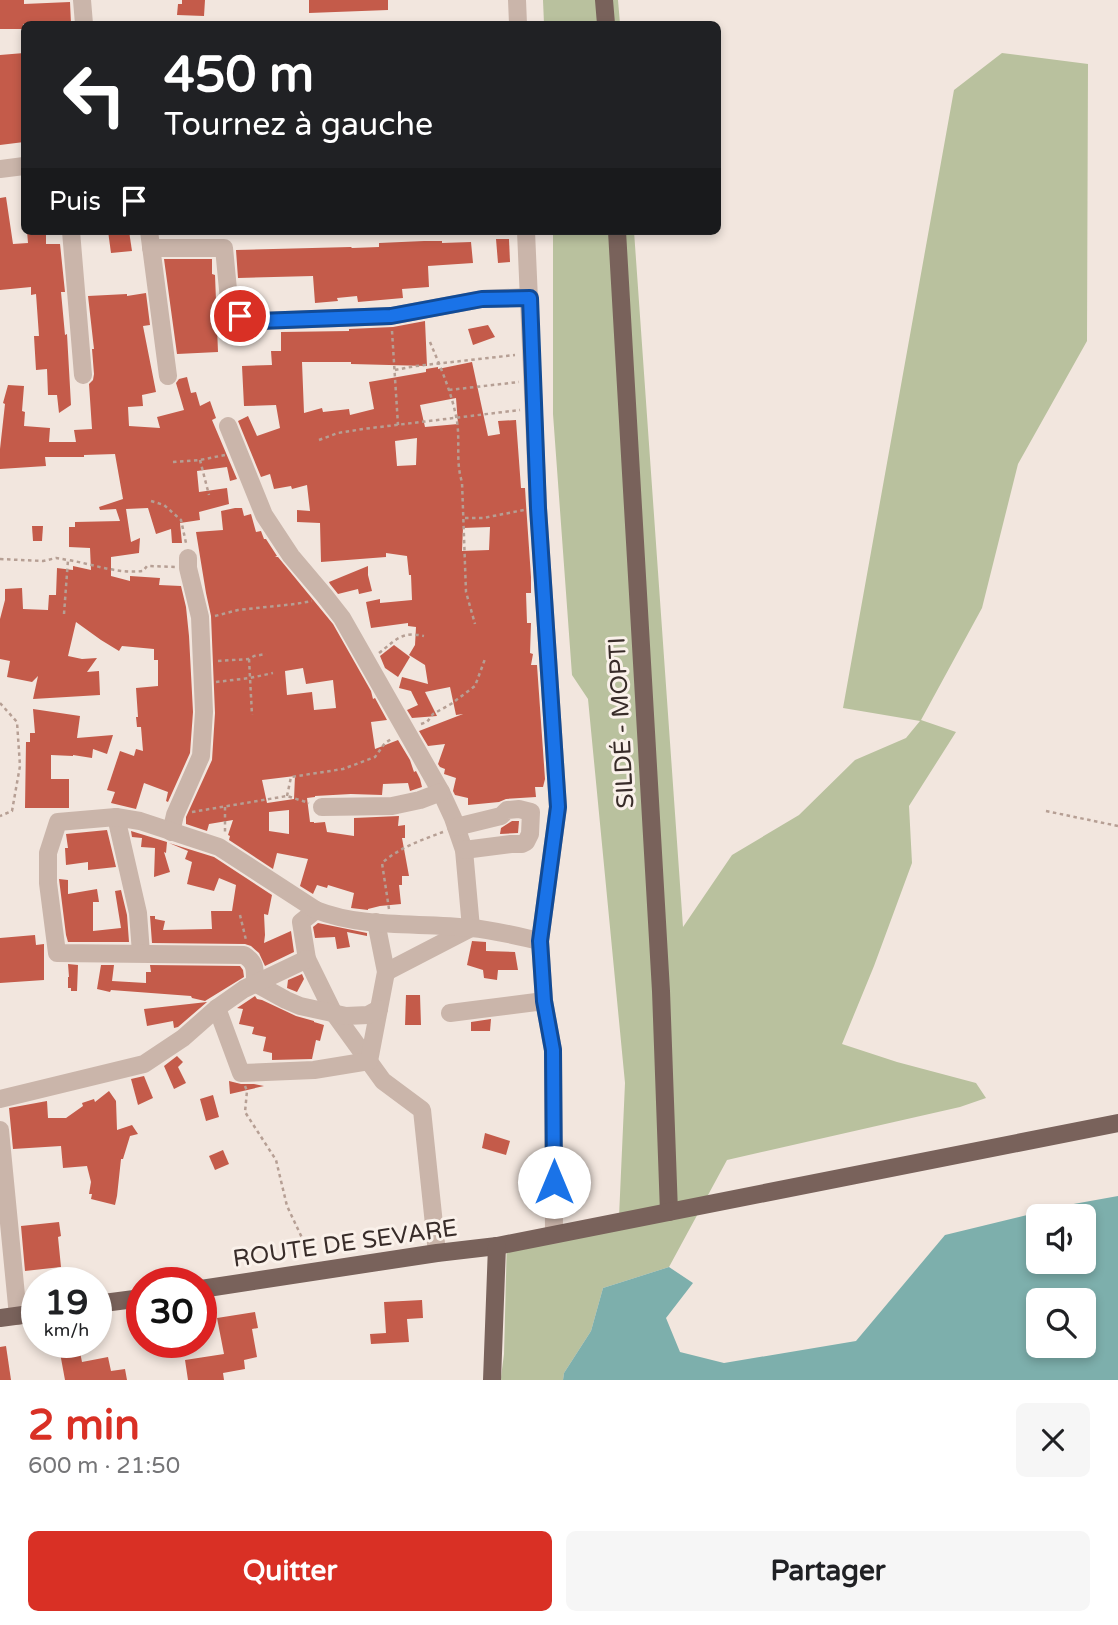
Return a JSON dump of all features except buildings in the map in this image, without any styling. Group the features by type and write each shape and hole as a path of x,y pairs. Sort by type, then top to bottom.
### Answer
{"main road":[{"path":"604,0 606,21"},
{"name":"SILDÉ - MOPTI","path":"617,235 660,977 669,1212"},
{"name":"ROUTE DE SEVARE","path":"217,1287 497,1246 1118,1123"},
{"path":"492,1380 497,1246"}],"street":[{"path":"82,0 84,21"},
{"path":"517,0 518,21"},
{"path":"0,169 21,166"},
{"path":"71,235 83,375"},
{"path":"526,235 538,508 558,807 540,941 544,1001 553,1050 554,1235"},
{"path":"168,376 150,240 224,248 229,300 240,316 259,321 391,316 482,299 530,298"},
{"path":"228,426 264,515 291,556 342,618 441,792 464,850 471,928"},
{"path":"173,823 201,757 204,712 200,617 188,563"},
{"path":"322,807 392,806 421,800 441,792"},
{"path":"456,827 501,816 507,810 531,812 530,834 526,842 464,850"},
{"path":"254,983 255,970 252,961 244,955 57,953 48,883 48,853 58,822 116,817 173,823 219,847 316,911 334,918 471,928 540,941"},
{"path":"116,817 138,913 141,953"},
{"path":"316,911 301,922 307,960 333,1012 383,1081 422,1110 437,1253"},
{"path":"369,1061 386,972 383,923"},
{"path":"386,972 471,928"},
{"path":"0,1098 144,1064 183,1038 244,989 307,960"},
{"path":"254,983 300,1006 346,1016 368,1015 379,1009"},
{"path":"450,1013 544,1001"},
{"path":"217,1008 241,1073 314,1070 369,1061"},
{"path":"0,1130 9,1317"}],"path":[{"path":"391,316 398,425"},
{"path":"429,342 440,364 457,418 466,592 475,624"},
{"path":"395,370 532,352"},
{"path":"448,390 533,380"},
{"path":"319,440 338,433 534,409"},
{"path":"173,462 200,460 238,452"},
{"path":"200,460 208,495"},
{"path":"0,559 43,561 56,558 129,573 143,571 147,566 188,563 181,520 164,505 151,501"},
{"path":"463,518 483,518 538,508"},
{"path":"64,614 68,560"},
{"path":"200,617 238,610 309,603 324,595"},
{"path":"368,662 399,637 411,633 425,636"},
{"path":"202,663 249,660 254,656 266,654"},
{"path":"287,796 291,777 343,769 375,757 385,743 406,730 427,722 433,713 475,687 485,659"},
{"path":"249,660 252,715"},
{"path":"202,684 273,673"},
{"path":"0,703 17,722 20,766 12,811 0,816"},
{"path":"173,823 225,807 287,796 322,807"},
{"path":"223,850 225,807"},
{"path":"1046,811 1118,826"},
{"path":"383,923 382,863 414,843 456,827"},
{"path":"240,915 248,949 244,955"},
{"path":"241,1073 247,1091 244,1112 276,1160 287,1206 317,1271"}],"green space":[{"path":"543,0 618,0 620,21 544,21"},
{"path":"1002,53 1088,64 1087,341 1018,464 982,608 921,720 956,732 909,806 912,863 842,1044 976,1083 986,1098 960,1107 727,1160 669,1267 603,1288 591,1331 564,1373 563,1380 483,1380 501,1377 507,1238 619,1217 625,1083 588,699 572,675 553,414 553,235 634,235 683,927 732,855 799,815 855,760 906,738 920,721 843,708 954,90"}],"water":[{"path":"1118,1196 1118,1380 563,1380 564,1373 591,1331 603,1288 669,1267 693,1283 666,1318 680,1352 724,1363 856,1341 945,1235 1026,1215 1026,1274 1096,1274 1096,1204 1074,1204"}],"route":[{"path":"240,316 259,321 391,316 482,299 530,298 538,508 558,807 540,941 544,1001 553,1050 554,1182"}]}
